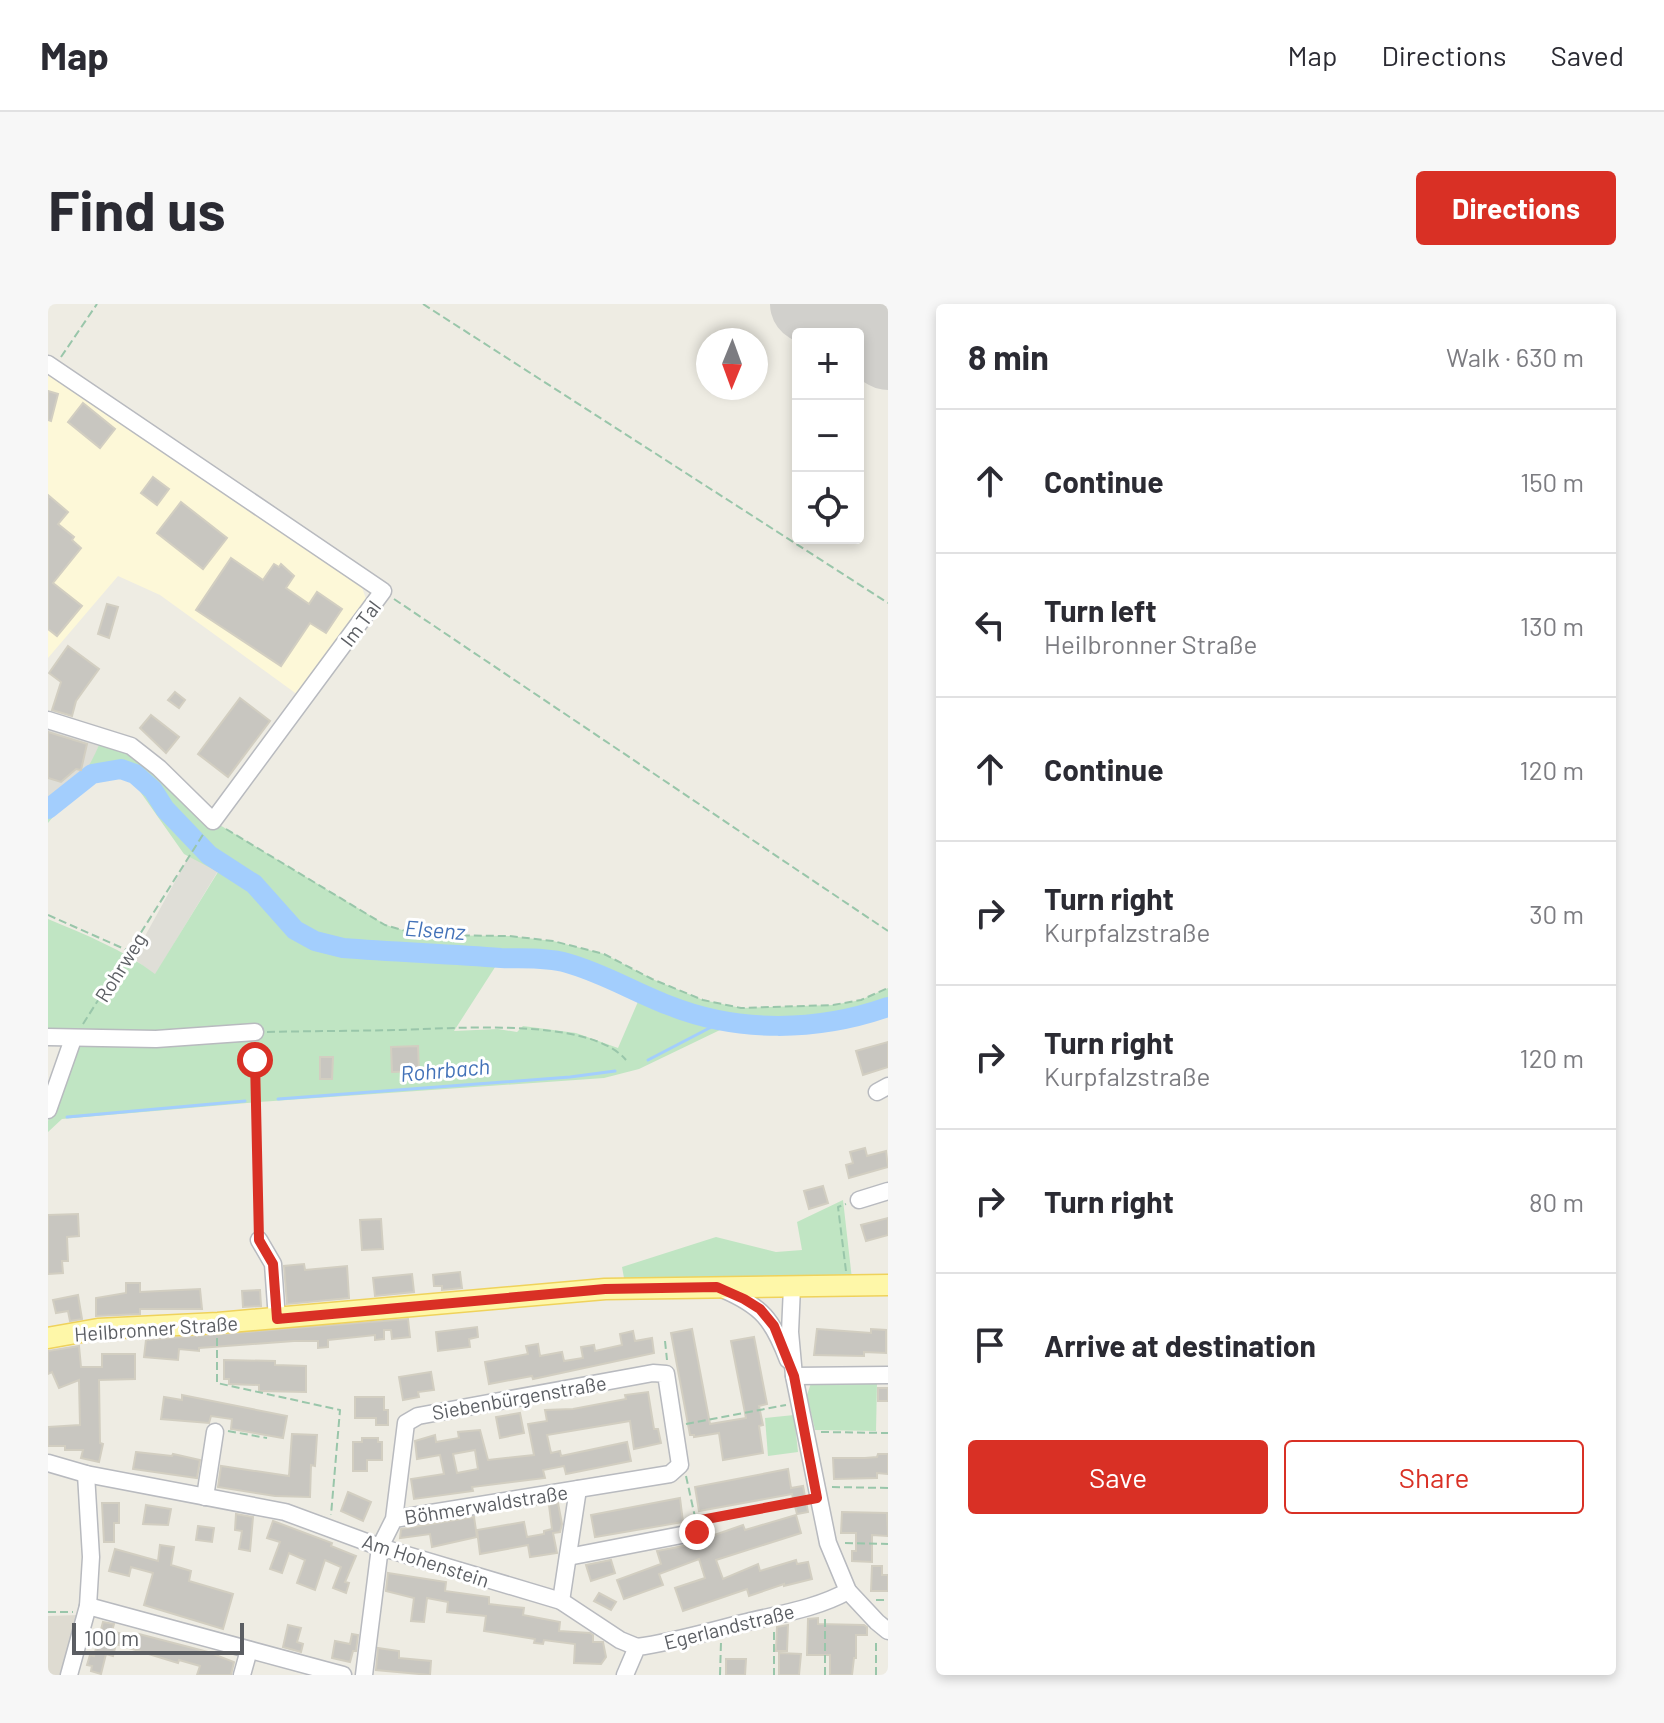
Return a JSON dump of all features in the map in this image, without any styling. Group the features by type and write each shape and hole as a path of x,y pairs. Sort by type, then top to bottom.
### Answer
{"main road":[{"name":"Heilbronner Straße","path":"48,1338 98,1329 277,1319 617,1288 888,1285"}],"street":[{"name":"Im Tal","path":"51,366 383,591 210,826"},
{"path":"48,720 131,746 159,768 210,826"},
{"path":"48,1037 190,1038 255,1032"},
{"path":"48,1110 73,1039"},
{"path":"859,1200 888,1191"},
{"path":"259,1240 273,1264 277,1319"},
{"path":"717,1287 760,1309 774,1326"},
{"path":"784,1287 772,1309 774,1326 794,1376"},
{"path":"784,1287 794,1376 821,1492 828,1543 848,1591 882,1626"},
{"name":"Siebenbürgenstraße","path":"364,1675 380,1547 394,1519 406,1423 418,1416 653,1373 666,1374"},
{"path":"666,1374 680,1465"},
{"path":"794,1376 888,1375"},
{"path":"205,1497 218,1431"},
{"name":"Am Hohenstein","path":"48,1463 86,1474 263,1506 380,1547 561,1601 620,1640 637,1647"},
{"name":"Böhmerwaldstraße","path":"394,1519 670,1474 680,1465"},
{"path":"69,1675 87,1609 91,1557 86,1474"},
{"name":"Böhmerwaldstraße","path":"561,1601 578,1489"},
{"path":"568,1557 697,1532"},
{"name":"Egerlandstraße","path":"625,1675 637,1647 825,1602 848,1591"},
{"path":"87,1609 343,1675"},
{"path":"242,1675 249,1650"}],"path":[{"path":"51,366 97,304"},
{"path":"423,304 888,603"},
{"path":"383,591 888,931"},
{"path":"210,826 385,925 419,935 509,936 553,941 604,954 652,979 703,1000 741,1008 833,1005 861,1000 888,988"},
{"name":"Rohrweg","path":"73,1039 210,826"},
{"path":"48,915 130,952"},
{"path":"259,1240 255,1032 499,1027 550,1031 592,1040 621,1054 626,1060"},
{"path":"846,1272 838,1207 859,1200"},
{"path":"665,1341 666,1374"},
{"path":"217,1346 217,1383 340,1410 330,1529"},
{"path":"673,1426 799,1402"},
{"path":"218,1431 267,1438"},
{"path":"818,1432 888,1433"},
{"path":"680,1465 687,1477 696,1521 821,1492 888,1488"},
{"path":"839,1543 888,1544"},
{"path":"871,1600 888,1600"},
{"path":"825,1602 825,1675"},
{"path":"48,1612 87,1609"},
{"path":"774,1615 774,1675"},
{"path":"876,1675 882,1626"},
{"path":"720,1675 721,1628"}],"shaded area":[{"path":"48,374 169,453 362,587 367,602 298,695 160,595 118,576 48,658"},
{"path":"48,716 102,737 91,766 48,799"},
{"path":"189,856 218,871 155,975 133,958"},
{"path":"79,1615 60,1675 48,1675 48,1616"}],"green space":[{"path":"102,737 131,746 213,821 386,925 419,935 509,936 553,941 604,954 652,979 703,1000 741,1008 833,1005 861,1000 888,988 888,1010 834,1023 759,1031 720,1030 639,1069 604,1078 62,1119 48,1132 48,1121 69,1059 85,1042 48,1032 48,919 117,950 155,974 218,872 184,854 127,773 104,774 48,823 48,799 82,774","holes":["499,961 557,967 640,997 618,1048 576,1033 523,1026 517,1032 498,1029 454,1031"]},
{"path":"843,1200 852,1279 827,1275 624,1278 622,1267 716,1237 776,1252 802,1250 797,1222"},
{"path":"877,1382 876,1431 815,1430 807,1395 811,1383"},
{"path":"794,1415 798,1452 768,1456 765,1418"}],"building":[{"path":"48,391 58,394 51,421 48,420"},
{"path":"83,403 115,429 100,448 68,422"},
{"path":"153,477 169,489 157,505 141,493"},
{"path":"48,495 68,512 58,524 74,537 72,540 81,548 53,583 82,606 57,636 48,629"},
{"path":"181,502 227,538 203,569 157,533"},
{"path":"231,558 263,580 274,564 279,567 281,564 294,576 286,588 309,604 317,592 342,609 326,633 310,623 281,666 196,610"},
{"path":"107,604 118,607 109,638 98,634"},
{"path":"68,646 99,669 76,701 72,716 52,710 61,682 49,673"},
{"path":"175,692 185,700 179,708 168,700"},
{"path":"240,698 270,721 228,777 198,754"},
{"path":"151,715 179,737 166,753 140,728"},
{"path":"48,732 87,744 81,770 76,769 61,782 48,778"},
{"path":"888,1042 888,1067 863,1075 856,1051"},
{"path":"418,1046 419,1071 392,1072 391,1047"},
{"path":"320,1057 333,1057 332,1079 320,1079"},
{"path":"865,1148 867,1156 886,1151 888,1167 849,1178 846,1165 853,1163 850,1152"},
{"path":"823,1186 828,1203 809,1209 804,1191"},
{"path":"78,1214 79,1236 67,1237 68,1261 62,1261 63,1273 48,1274 48,1215"},
{"path":"888,1218 888,1235 866,1241 861,1225"},
{"path":"381,1219 383,1249 362,1250 360,1220"},
{"path":"304,1264 305,1270 347,1266 349,1298 287,1304 284,1266"},
{"path":"460,1272 462,1288 442,1290 442,1286 434,1286 433,1275"},
{"path":"412,1274 414,1292 375,1296 373,1278"},
{"path":"126,1283 140,1283 140,1292 200,1289 202,1309 140,1309 140,1314 96,1316 96,1298 126,1293"},
{"path":"260,1290 261,1306 243,1307 242,1291"},
{"path":"78,1295 82,1319 70,1321 68,1311 56,1313 53,1300"},
{"path":"408,1319 410,1337 392,1339 391,1330 384,1330 384,1339 375,1340 375,1335 328,1340 328,1347 318,1348 318,1341 294,1341 199,1348 199,1351 179,1349 178,1360 144,1357 146,1340"},
{"path":"477,1327 478,1337 469,1339 470,1347 438,1351 436,1332"},
{"path":"692,1329 710,1424 746,1418 731,1341 754,1337 767,1404 759,1406 763,1453 723,1460 719,1433 690,1435 671,1333"},
{"path":"817,1329 871,1333 871,1329 886,1330 886,1353 814,1355"},
{"path":"633,1331 635,1341 652,1338 654,1353 533,1379 532,1376 489,1384 485,1362 528,1354 526,1346 538,1344 540,1356 562,1352 564,1361 583,1358 581,1347 594,1345 595,1351 622,1345 620,1334"},
{"path":"79,1346 81,1367 102,1367 102,1354 135,1354 135,1379 99,1380 100,1443 103,1444 99,1462 81,1458 83,1450 48,1446 48,1427 80,1425 79,1380 59,1388 52,1372 48,1374 48,1351"},
{"path":"224,1360 275,1361 275,1365 306,1366 306,1392 259,1391 259,1385 229,1384 229,1379 224,1379"},
{"path":"431,1372 434,1390 418,1392 419,1397 403,1400 399,1377"},
{"path":"878,1388 888,1388 888,1401 878,1401"},
{"path":"648,1392 654,1429 658,1429 661,1443 634,1449 630,1421 547,1435 551,1453 560,1451 561,1456 627,1442 631,1461 566,1474 564,1466 543,1470 545,1478 472,1487 473,1491 414,1499 411,1479 444,1474 440,1455 417,1459 415,1441 435,1435 436,1442 459,1438 458,1432 480,1430 488,1460 534,1455 528,1424 547,1421 545,1410 573,1409 626,1399 625,1395","holes":["475,1450 478,1469 457,1473 453,1454"]},
{"path":"182,1395 287,1416 283,1438 231,1429 232,1419 211,1416 209,1423 161,1419 164,1397 182,1400"},
{"path":"355,1397 384,1397 388,1425 376,1425 376,1418 355,1418"},
{"path":"520,1413 524,1433 500,1438 496,1417"},
{"path":"292,1434 317,1435 315,1466 311,1465 310,1497 275,1496 218,1487 221,1466 289,1476"},
{"path":"362,1438 378,1438 378,1442 382,1442 382,1460 367,1460 367,1471 353,1471 353,1442 362,1442"},
{"path":"136,1452 173,1454 200,1460 197,1478 133,1469"},
{"path":"878,1454 888,1454 888,1474 877,1473 877,1478 834,1479 833,1458 877,1457"},
{"path":"788,1469 791,1488 803,1486 808,1512 797,1514 792,1494 699,1511 695,1487"},
{"path":"348,1492 371,1502 363,1521 341,1511"},
{"path":"680,1498 683,1522 595,1537 591,1515"},
{"path":"102,1503 119,1503 119,1523 114,1523 114,1542 104,1542"},
{"path":"558,1503 562,1524 560,1532 553,1533 557,1553 530,1557 528,1545 480,1554 477,1530 524,1522 527,1537 544,1534 544,1531 552,1529 549,1505"},
{"path":"146,1505 171,1509 168,1525 143,1524"},
{"path":"842,1512 887,1513 888,1536 872,1535 872,1562 852,1561 852,1551 856,1551 856,1533 841,1533"},
{"path":"236,1514 253,1517 250,1551 239,1549 242,1531 235,1530"},
{"path":"796,1515 801,1533 716,1560 723,1579 758,1564 760,1571 796,1560 797,1564 808,1562 812,1579 784,1584 749,1596 747,1589 683,1611 675,1588 705,1578 699,1559 659,1574 663,1585 624,1599 617,1580 661,1564 657,1551 699,1543 743,1525 745,1530"},
{"path":"474,1517 477,1537 432,1547 430,1534 400,1538 401,1529"},
{"path":"273,1521 332,1543 331,1546 356,1556 345,1582 349,1583 346,1593 333,1588 341,1567 325,1560 315,1590 297,1583 305,1560 289,1553 282,1573 270,1569 280,1542 267,1538"},
{"path":"198,1526 214,1528 212,1542 196,1540"},
{"path":"160,1545 174,1547 171,1565 191,1571 189,1581 233,1594 223,1629 144,1605 153,1573 131,1567 129,1576 109,1571 115,1549 158,1561"},
{"path":"611,1560 615,1573 591,1581 586,1565"},
{"path":"872,1566 882,1566 882,1575 888,1575 888,1591 871,1591"},
{"path":"388,1573 446,1582 445,1591 489,1597 489,1604 524,1608 523,1615 560,1622 559,1631 590,1633 593,1642 603,1642 606,1657 601,1664 574,1663 575,1644 544,1640 543,1644 534,1643 535,1639 484,1631 486,1616 447,1612 448,1602 427,1598 424,1622 411,1621 414,1598 386,1591"},
{"path":"599,1593 616,1602 611,1610 594,1601"},
{"path":"818,1618 818,1624 867,1627 867,1635 856,1635 852,1675 830,1675 830,1655 807,1655 808,1619"},
{"path":"103,1622 114,1624 112,1631 138,1639 139,1634 234,1662 231,1675 197,1675 200,1666 179,1660 178,1663 116,1644 113,1656 106,1654 101,1674 91,1671 92,1666 87,1665 90,1655 94,1656"},
{"path":"288,1625 301,1628 297,1642 303,1644 301,1652 283,1647"},
{"path":"788,1625 787,1651 776,1651 777,1627"},
{"path":"352,1634 358,1635 356,1651 353,1651 350,1662 332,1658 335,1641 350,1644"},
{"path":"378,1648 399,1651 399,1658 431,1661 430,1675 376,1670"},
{"path":"779,1653 801,1654 799,1675 779,1675"},
{"path":"726,1659 746,1659 745,1675 726,1675"}],"waterway":[{"name":"Elsenz","path":"48,809 92,774 121,769 135,774 153,790 165,809 209,855 254,884 295,930 315,941 343,948 559,961 695,1014 750,1025 806,1025 888,1007"},
{"name":"Rohrbach","path":"648,1060 721,1022"},
{"name":"Rohrbach","path":"278,1099 615,1071"},
{"name":"Rohrbach","path":"67,1117 245,1101"}],"runway":[{"path":"809,304 888,351"}],"route":[{"path":"255,1060 259,1240 273,1264 277,1319 567,1292 668,1287 717,1287 760,1309 774,1326 794,1376 817,1498 696,1521 697,1532"}]}
